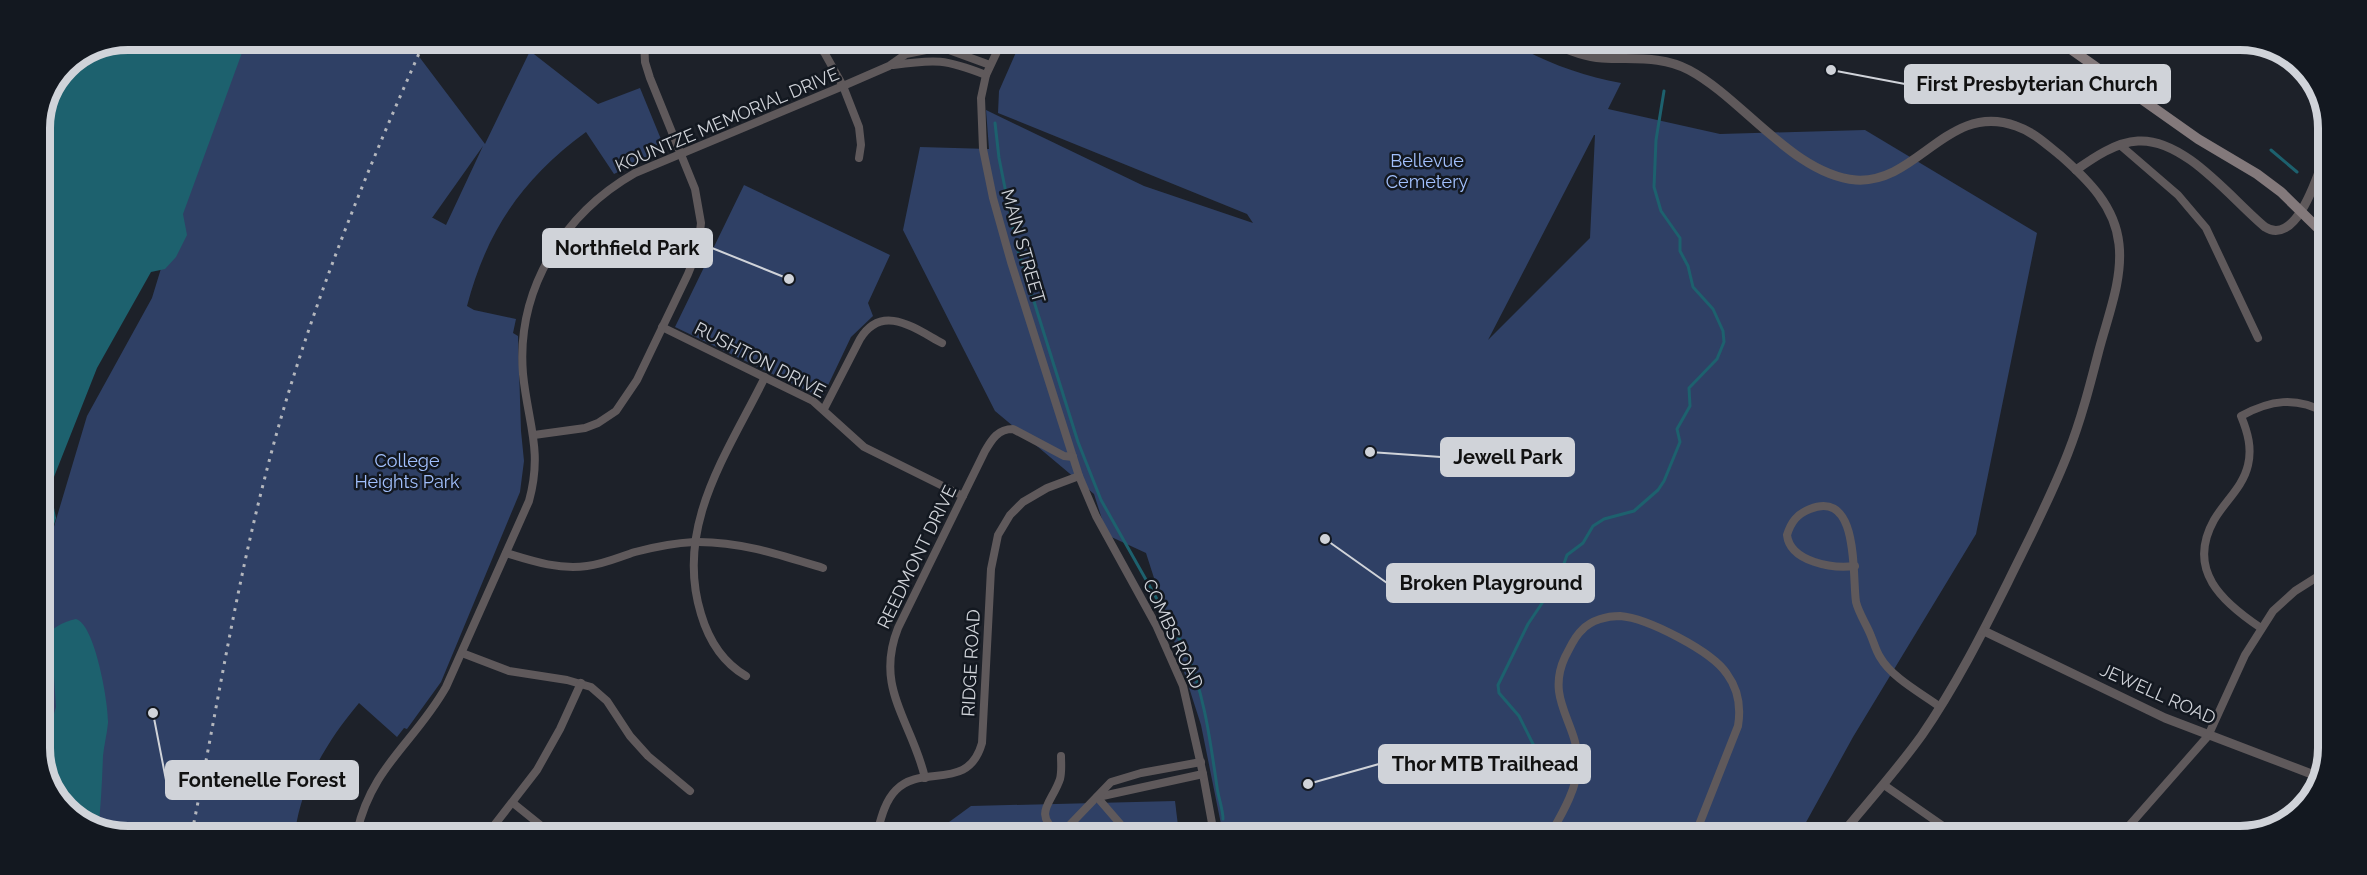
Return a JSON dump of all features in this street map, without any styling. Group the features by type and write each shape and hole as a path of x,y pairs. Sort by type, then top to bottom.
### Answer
{"main road":[{"path":"2072,50 2199,139 2257,174 2317,227"}],"street":[{"path":"534,435 585,428 598,423 616,411 633,387 694,262 701,236 699,208 694,189 650,78 644,50"},
{"path":"821,50 843,86 859,128 861,145 859,158"},
{"path":"888,66 906,54 926,50"},
{"path":"949,50 990,65"},
{"name":"MAIN STREET","path":"998,50 986,75 981,98 982,128 993,198 1073,457"},
{"path":"1574,50 1592,56 1649,58 1689,70 1713,86 1806,160 1832,174 1847,178 1863,180 1886,176 1906,165 1950,133 1963,127 1990,122 2013,125 2028,131 2076,170 2098,193 2114,220 2120,254 2115,286 2087,398 2069,450 2042,514 1984,631 1940,707 1884,785 1850,826"},
{"path":"888,66 938,60 986,75"},
{"name":"KOUNTZE MEMORIAL DRIVE","path":"359,826 374,785 390,760 434,707 462,653 531,492 536,462 534,435 525,386 523,345 530,305 545,266 568,227 613,185 635,172 888,66"},
{"path":"2076,170 2120,145 2136,141 2158,144 2200,168 2256,220 2274,232 2283,230 2301,211 2317,176"},
{"path":"2120,145 2178,195 2206,228 2258,338"},
{"path":"824,409 864,332 877,322 885,320 903,323 942,343"},
{"name":"RUSHTON DRIVE","path":"662,327 799,393 824,409 864,447 963,496"},
{"path":"746,676 722,657 704,622 694,584 694,542 709,489 765,377"},
{"path":"2261,628 2225,602 2214,588 2206,561 2208,537 2214,520 2241,482 2248,466 2250,450 2241,416 2273,402 2306,404 2317,409"},
{"name":"REEDMONT DRIVE","path":"925,778 921,761 892,688 890,654 898,628 989,443 1001,431 1007,429 1019,431 1064,456 1073,457"},
{"name":"COMBS ROAD","path":"1073,457 1096,516 1176,667 1188,703 1213,826"},
{"name":"RIDGE ROAD","path":"879,826 886,804 897,789 912,781 955,774 971,764 980,750 992,562 998,534 1023,502 1047,488 1079,476"},
{"path":"1855,566 1845,568 1824,564 1792,548 1787,535 1793,520 1807,510 1818,506 1832,507 1843,518 1852,542 1855,566 1857,606 1880,657 1890,670 1940,707"},
{"path":"506,553 570,567 601,564 652,548 694,542 750,547 823,568"},
{"path":"2127,826 2208,736 2246,655 2272,611 2295,591 2318,577"},
{"path":"1554,826 1575,783 1578,766 1577,751 1558,694 1562,664 1582,630 1598,620 1618,616 1639,620 1696,647 1723,668 1733,686 1739,707 1738,726 1699,826"},
{"name":"JEWELL ROAD","path":"1984,631 2208,736 2312,774"},
{"path":"462,653 509,671 581,683 599,693 648,756 690,791"},
{"path":"494,826 513,803 550,748 581,683"},
{"path":"1048,826 1044,817 1047,804 1060,779 1061,756"},
{"path":"1069,826 1111,782 1123,777 1201,762"},
{"path":"1096,797 1203,774"},
{"path":"1884,785 1943,826"},
{"path":"1096,797 1122,826"},
{"path":"513,803 542,826"}],"green space":[{"name":"College Heights Park","path":"228,50 414,50 485,144 530,51 598,104 640,88 665,149 614,174 586,132 544,168 526,187 510,208 485,253 467,306 474,310 516,319 513,333 518,336 524,461 520,492 441,682 407,729 404,728 397,737 359,703 337,732 318,763 304,796 296,826 127,826 112,824 93,817 72,803 58,782 50,753 50,540 87,416 152,298","holes":["483,146 446,225 432,218"]},
{"name":"Bellevue Cemetery","path":"1017,50 1525,50 1564,67 1621,83 1608,109 1720,134 1865,130 2037,233 1976,534 1853,737 1804,826 1221,826 1201,725 1146,553 1107,535 1094,494 995,411 903,230 920,147 989,149 986,110 1144,186 1253,223 1247,214 998,113 999,91","holes":["1594,135 1595,135 1590,238 1488,340"]},
{"path":"744,185 890,255 868,303 873,316 851,337 822,398 675,327"},
{"path":"1175,801 1178,826 944,826 971,806"}],"shaded area":[{"path":"243,50 183,214 187,235 176,257 165,269 151,272 97,368 50,487 50,127 55,97 72,72 97,55 112,51"},
{"path":"50,487 56,518 50,538"},
{"path":"76,619 83,624 100,666 108,723 103,756 99,820 72,803 58,782 51,763 50,727 56,707 54,677 50,663 50,633 57,626"}],"waterway":[{"path":"1551,755 1539,751 1533,744 1519,716 1499,693 1498,685 1528,624 1559,578 1567,555 1583,543 1593,526 1604,519 1634,511 1658,490 1664,481 1680,442 1677,429 1690,406 1689,388 1717,359 1724,342 1723,331 1713,309 1693,287 1688,266 1680,251 1680,238 1661,211 1654,187 1656,140 1664,91"},
{"path":"995,123 999,158 1013,228"},
{"path":"2271,150 2297,172"},
{"path":"1016,244 1078,442 1101,500 1184,647 1191,664 1205,715 1223,819"}],"railway":[{"path":"193,826 243,568 279,424 335,257 378,148 421,50"}],"place":[{"name":"First Presbyterian Church","path":"1831,70"},
{"name":"Northfield Park","path":"789,279"},
{"name":"Jewell Park","path":"1370,452"},
{"name":"Broken Playground","path":"1325,539"},
{"name":"Fontenelle Forest","path":"153,713"},
{"name":"Thor MTB Trailhead","path":"1308,784"}]}
